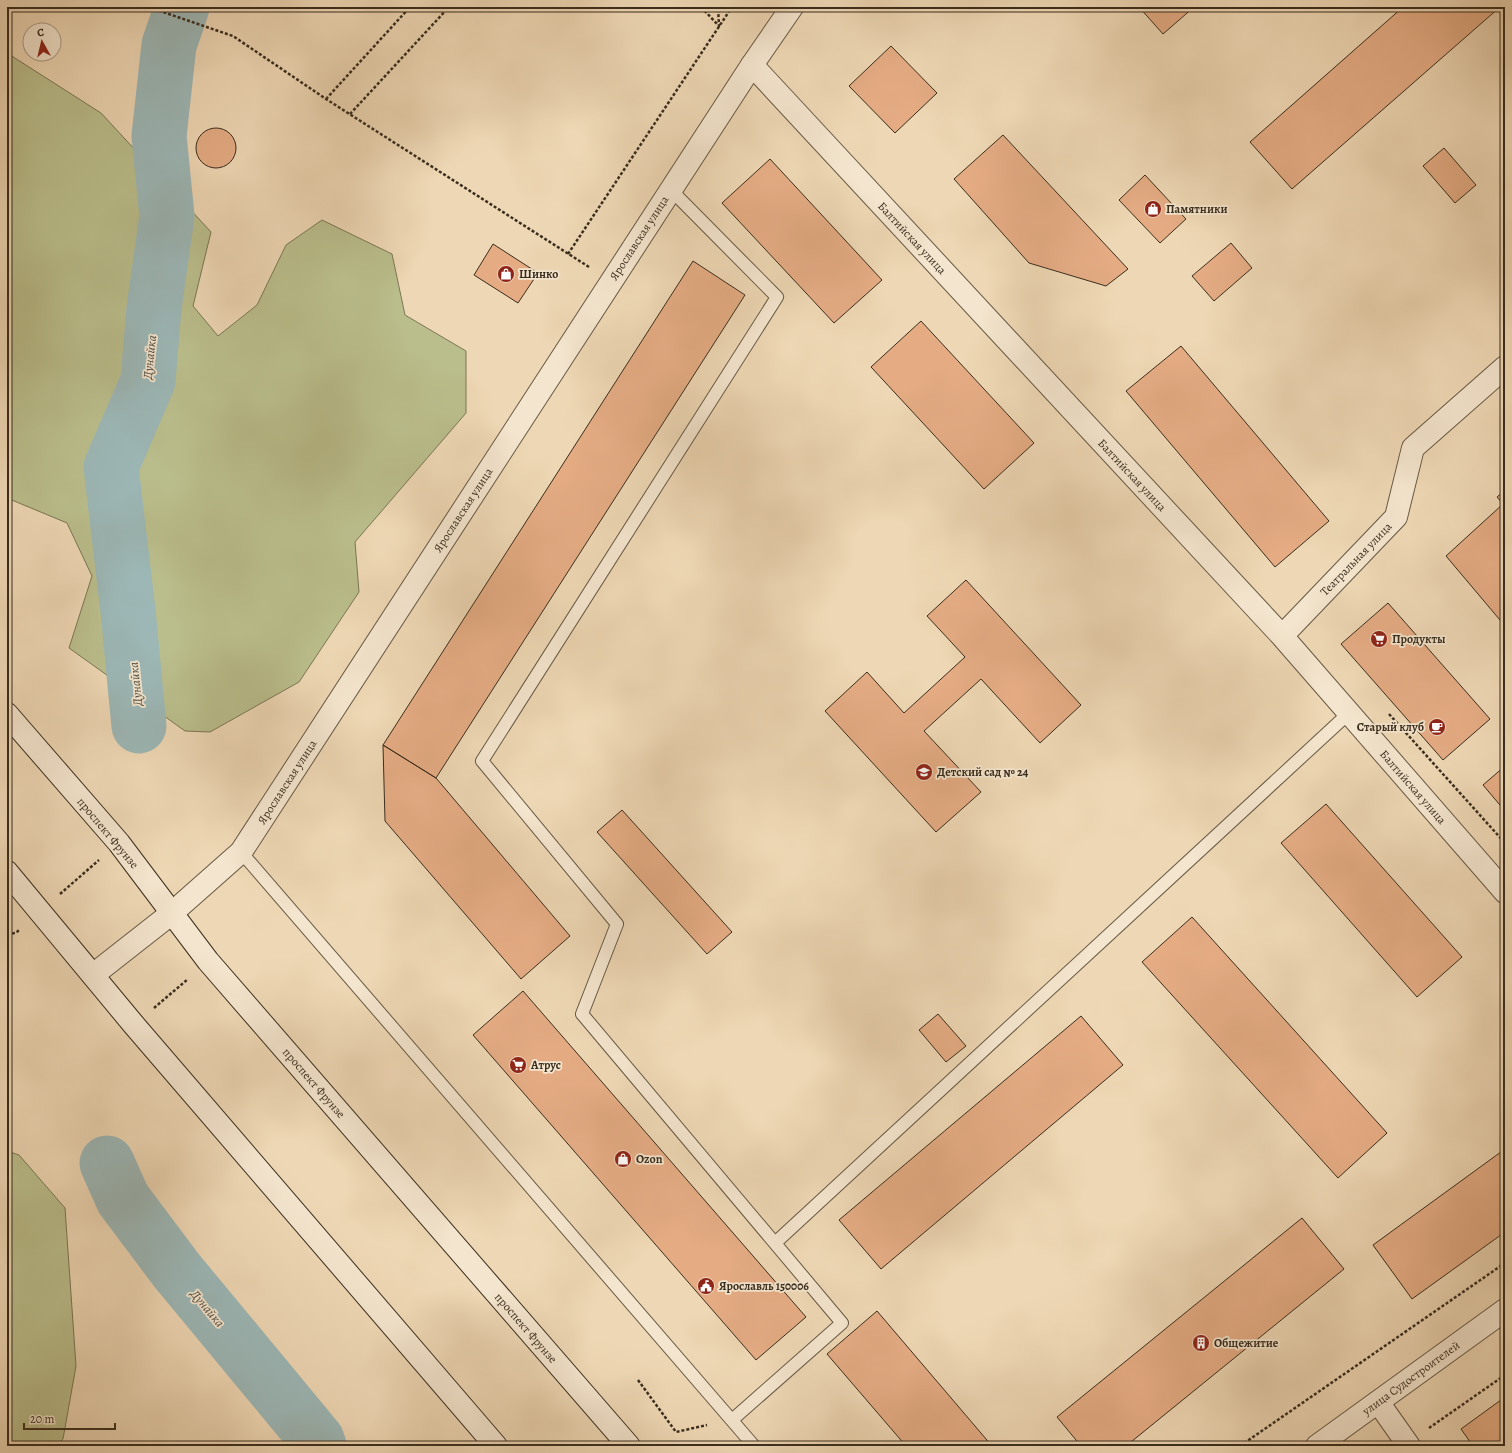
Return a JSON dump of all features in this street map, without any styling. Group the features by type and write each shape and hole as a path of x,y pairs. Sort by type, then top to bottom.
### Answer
{"street":[{"name":"Ярославская улица","path":"93,975 172,913 241,852 752,65 792,7"},
{"name":"Балтийская улица","path":"752,65 1282,636 1505,892"},
{"name":"Театральная улица","path":"1282,636 1396,517 1413,448 1505,367"},
{"name":"проспект Фрунзе","path":"7,714 119,843 208,961 629,1446"},
{"path":"7,872 134,1025 496,1446"},
{"name":"улица Судостроителей","path":"1317,1446 1505,1310"},
{"path":"1378,1402 1408,1445"}],"lane":[{"path":"671,190 776,297 482,761 617,924 582,1014 842,1323 732,1420"},
{"path":"775,1243 1349,713"},
{"path":"241,852 754,1446"}],"path":[{"path":"138,7 157,10 233,36 326,99 611,282"},
{"path":"326,99 410,7"},
{"path":"350,114 449,7"},
{"path":"701,7 719,26"},
{"path":"718,7 719,26"},
{"path":"568,254 732,7"},
{"path":"1384,709 1505,843"},
{"path":"7,934 16,933 119,843"},
{"path":"134,1025 208,961"},
{"path":"1240,1446 1505,1263"},
{"path":"1408,1445 1505,1374"},
{"path":"638,1380 676,1432 732,1420"}],"green space":[{"path":"7,53 101,113 211,232 193,306 218,336 257,305 286,245 322,220 392,254 405,315 466,351 466,413 355,542 359,592 299,682 210,732 185,731 69,648 92,576 67,523 7,498"},
{"path":"7,1151 19,1155 65,1208 76,1366 63,1439 56,1446 7,1446"}],"building":[{"path":"1139,7 1194,7 1163,34"},
{"path":"1403,7 1500,7 1292,189 1250,142"},
{"path":"891,46 937,93 895,133 849,86"},
{"path":"212,128 220,128 227,131 233,137 236,148 233,159 227,165 220,168 212,168 205,165 199,159 196,152 196,144 199,137 205,131"},
{"path":"1003,135 1128,269 1106,286 1029,263 954,179"},
{"path":"1444,148 1476,185 1455,203 1423,166"},
{"path":"770,159 882,280 834,323 722,203"},
{"name":"Памятники","path":"1145,175 1186,219 1160,243 1119,200"},
{"path":"1231,243 1252,268 1214,301 1192,276"},
{"name":"Шинко","path":"493,244 538,273 518,303 474,275"},
{"path":"693,261 745,295 436,778 383,745"},
{"path":"921,321 1034,443 984,489 871,367"},
{"path":"1181,346 1329,521 1275,567 1126,391"},
{"path":"1505,490 1505,626 1446,556 1503,504 1497,497"},
{"path":"966,580 1081,705 1040,743 981,679 924,731 981,792 936,832 825,711 867,672 904,713 965,657 927,616"},
{"path":"1388,603 1490,719 1443,760 1341,644"},
{"path":"383,745 436,778 570,936 521,979 385,821"},
{"path":"1505,766 1505,811 1483,785"},
{"path":"1326,804 1462,957 1417,997 1281,843"},
{"path":"622,810 732,932 707,954 597,832"},
{"path":"1192,917 1387,1133 1338,1178 1142,962"},
{"path":"523,991 806,1317 756,1360 473,1035"},
{"path":"938,1014 966,1046 946,1062 919,1030"},
{"path":"1081,1016 1123,1065 881,1269 839,1220"},
{"path":"1505,1149 1505,1232 1412,1299 1373,1245"},
{"name":"Общежитие","path":"1302,1218 1344,1269 1126,1446 1081,1446 1057,1417"},
{"path":"877,1311 992,1446 906,1446 827,1354"},
{"path":"1505,1397 1505,1446 1473,1446 1461,1429"}],"waterway":[{"name":"Дунайка","path":"139,726 128,611 111,467 148,381 154,308 167,216 159,136 169,45 182,7"},
{"name":"Дунайка","path":"107,1163 123,1199 177,1271 317,1440 319,1446"}],"place":[{"name":"Памятники","path":"1153,209"},
{"name":"Шинко","path":"506,274"},
{"name":"Продукты","path":"1379,639"},
{"name":"Старый клуб","path":"1437,727"},
{"name":"Детский сад № 24","path":"924,772"},
{"name":"Атрус","path":"518,1065"},
{"name":"Ozon","path":"623,1159"},
{"name":"Ярославль 150006","path":"706,1286"},
{"name":"Общежитие","path":"1201,1343"}]}
